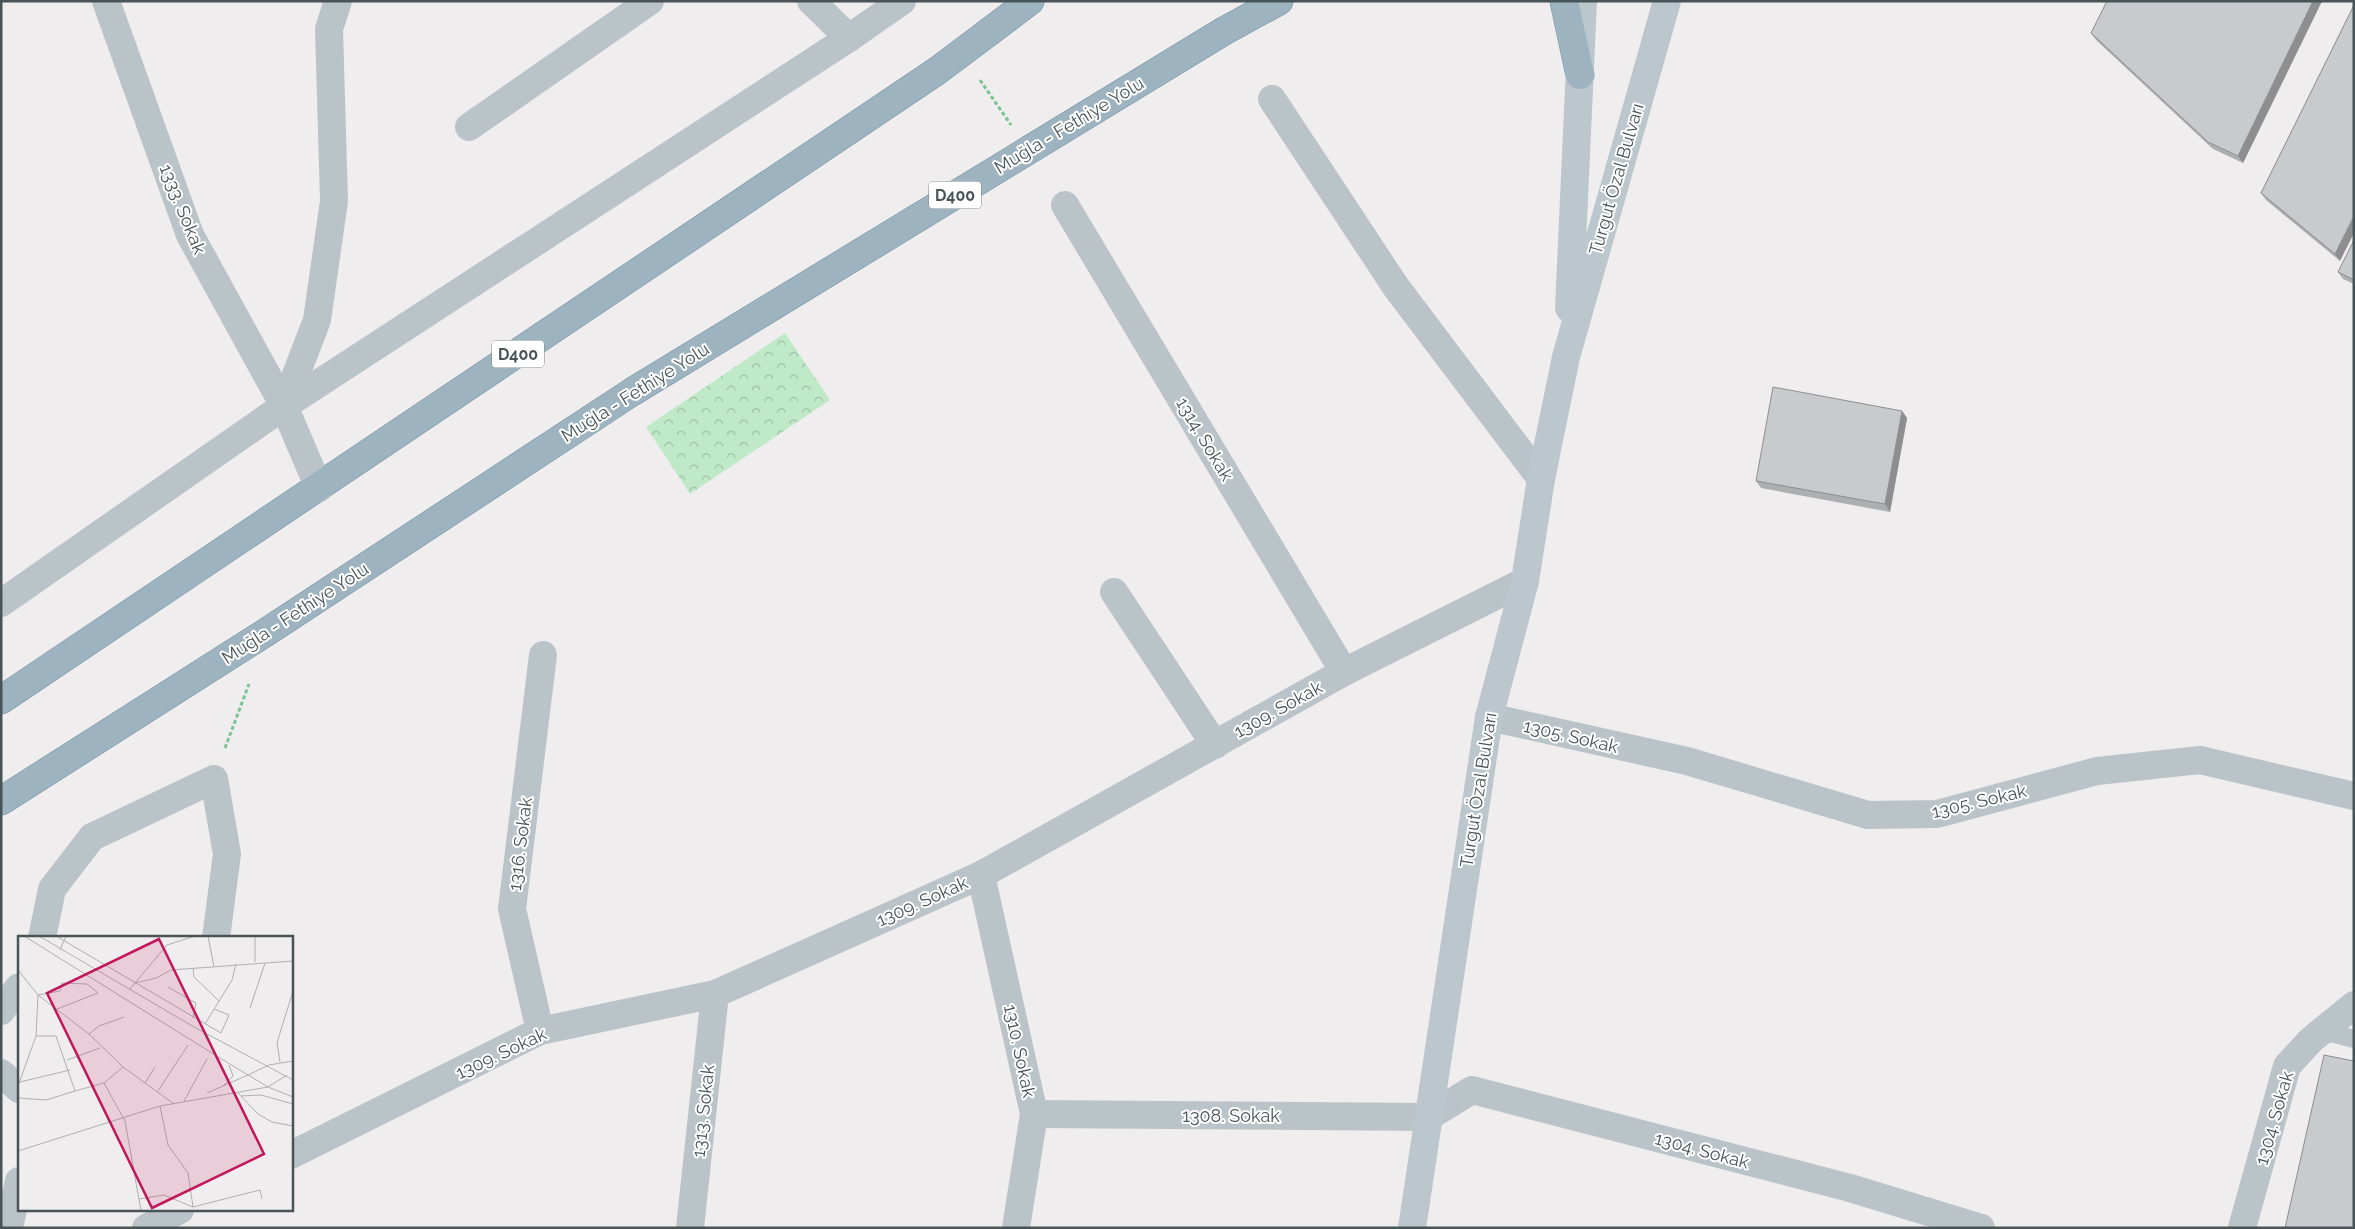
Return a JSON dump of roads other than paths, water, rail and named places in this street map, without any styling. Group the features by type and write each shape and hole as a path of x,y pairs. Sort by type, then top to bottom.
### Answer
{"highway":[{"name":"D400","path":"1,700 319,488 961,53 1030,1"},
{"name":"Muğla - Fethiye Yolu","path":"1,801 268,631 632,392 1224,31 1279,1"},
{"path":"1564,1 1580,75"}],"main road":[{"name":"Turgut Özal Bulvarı","path":"1566,357 1583,1"},
{"name":"Turgut Özal Bulvarı","path":"1412,1228 1489,717 1525,580 1540,479 1566,357 1667,1"}],"street":[{"name":"1333. Sokak","path":"106,1 190,235 284,406 319,488"},
{"path":"284,406 317,320 334,202 329,29 338,1"},
{"path":"469,127 650,1"},
{"path":"811,1 849,38"},
{"path":"1,603 284,406 849,38 902,1"},
{"path":"1272,99 1396,287 1540,479"},
{"name":"1314. Sokak","path":"1065,205 1344,672"},
{"name":"1309. Sokak","path":"292,1155 540,1031 715,994 982,875 1344,672 1525,580"},
{"path":"1114,592 1215,745"},
{"name":"1316. Sokak","path":"540,1031 512,909 543,655"},
{"name":"1305. Sokak","path":"1489,717 1687,762 1868,815 1938,814 2097,771 2200,760 2354,796"},
{"path":"42,936 52,889 92,837 214,779 227,854 216,936"},
{"name":"1310. Sokak","path":"982,875 1034,1114 1016,1228"},
{"path":"1,1011 18,988"},
{"name":"1313. Sokak","path":"690,1228 715,994"},
{"name":"1304. Sokak","path":"2242,1228 2287,1066 2354,1004"},
{"path":"1,1073 18,1088"},
{"name":"1304. Sokak","path":"1428,1117 1472,1090 1850,1188 1981,1228"},
{"name":"1308. Sokak","path":"1034,1114 1428,1117"},
{"path":"9,1228 18,1186"},
{"path":"146,1228 176,1212"}],"lane":[{"path":"2323,1031 2354,1039"}]}
